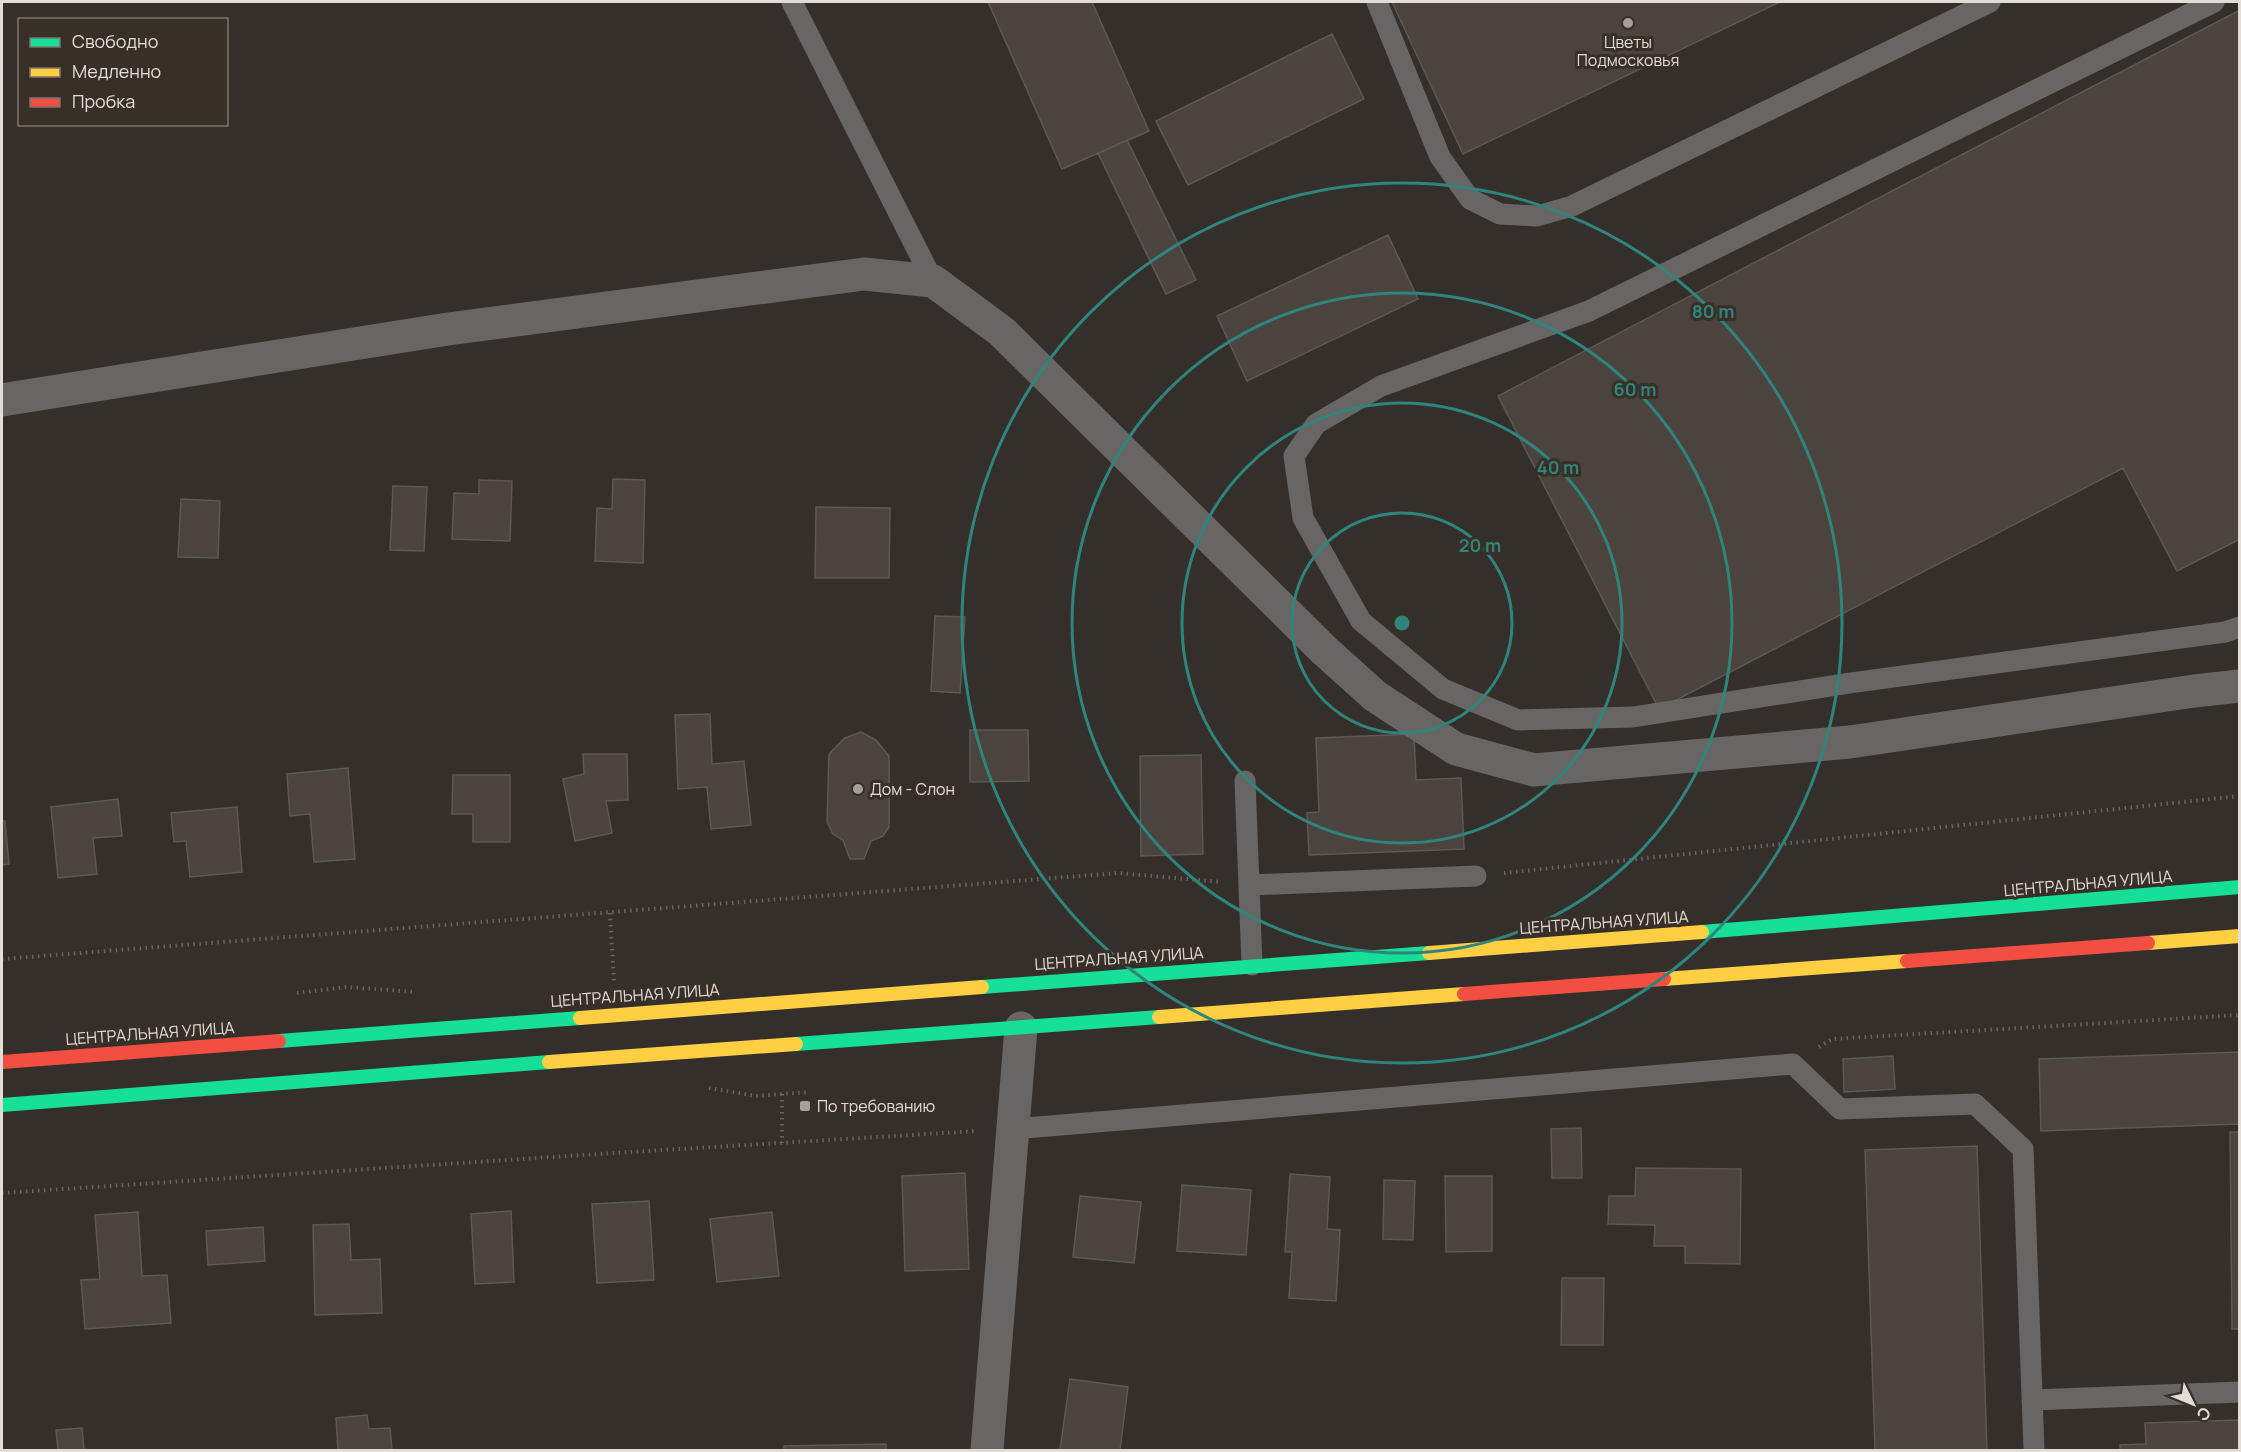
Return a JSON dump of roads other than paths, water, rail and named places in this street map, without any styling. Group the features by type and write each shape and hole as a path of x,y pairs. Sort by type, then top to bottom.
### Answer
{"main road":[{"name":"ЦЕНТРАЛЬНАЯ УЛИЦА","path":"2,1062 1879,918 2240,887"},
{"path":"2,1105 2240,936"}],"street":[{"path":"2,400 448,330 864,274 933,281 1001,331 1325,651 1375,696 1456,749 1534,770 1660,760 1850,742 2183,692 2240,686"},
{"path":"987,1450 1021,1028"}],"lane":[{"path":"792,2 933,281"},
{"path":"1377,2 1440,157 1470,199 1500,214 1536,216 1572,206 1990,2"},
{"path":"2214,2 1589,311 1381,386 1316,424 1294,456 1303,519 1361,621 1443,689 1518,720 1633,717 1850,683 2225,632 2240,627"},
{"path":"1245,781 1252,965"},
{"path":"1249,885 1476,876"},
{"path":"1013,1129 1793,1064 1840,1109 1975,1104 2023,1149 2034,1450"},
{"path":"2032,1400 2240,1392"}],"place":[{"name":"Цветы Подмосковья","path":"1628,23"},
{"name":"Дом - Слон","path":"858,789"},
{"name":"По требованию","path":"805,1106"}]}
